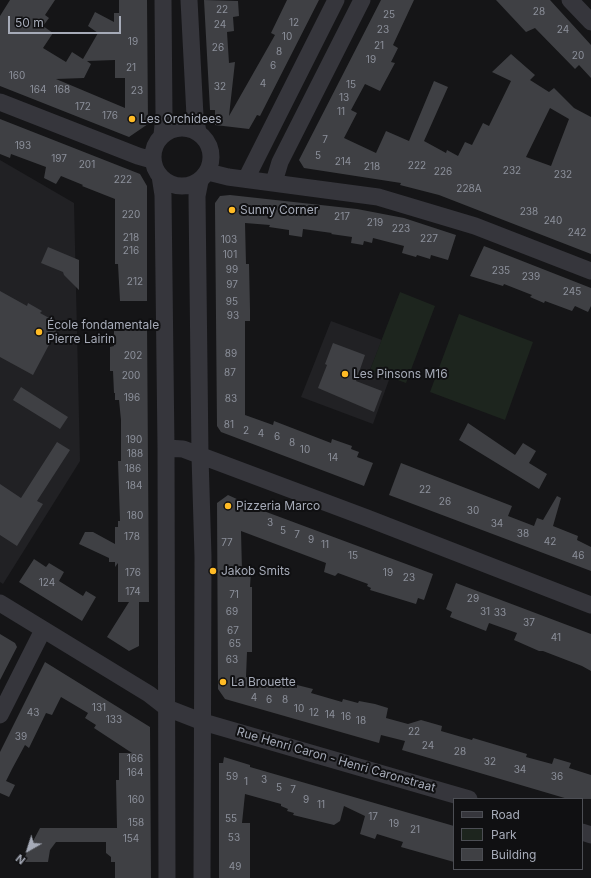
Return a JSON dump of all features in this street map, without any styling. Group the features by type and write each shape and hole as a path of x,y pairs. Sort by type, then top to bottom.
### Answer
{"street":[{"path":"162,135 164,116 163,0"},
{"path":"189,0 195,116 198,132"},
{"path":"246,179 336,0"},
{"path":"274,182 280,162 362,0"},
{"path":"570,0 591,22"},
{"path":"0,102 138,156 152,160"},
{"path":"202,878 204,557 200,456 197,196 204,176 212,155 205,138 193,129 180,127 173,128 162,135 156,142 152,160 160,176 166,182 182,186 204,176 228,177 378,197 475,226 591,271"},
{"path":"160,176 163,195 166,448 167,878"},
{"path":"166,448 183,449 367,518 591,605"},
{"name":"Rue Henri Caron - Henri Caronstraat","path":"0,603 149,694 166,708 203,722 466,798"},
{"path":"0,715 43,630"}],"shaded area":[{"name":"École fondamentale Pierre Lairin","path":"0,160 74,203 80,461 3,584 0,582"},
{"name":"Les Pinsons M16","path":"331,321 382,340 370,370 390,377 373,424 301,397"}],"green space":[{"path":"400,292 435,306 406,383 370,370"},
{"path":"459,314 533,342 505,420 430,392"}],"building":[{"path":"10,0 55,0 45,15 49,18 43,26 53,33 43,48 66,62 72,52 83,59 98,33 88,26 95,12 114,22 114,13 119,13 119,0 147,0 148,124 129,137 0,86 0,16","holes":["115,60 115,78 125,78 125,108 56,79 84,78 91,64 87,61"]},
{"path":"204,0 238,1 239,16 233,17 234,31 227,32 229,63 235,62 229,116 275,35 271,33 287,0 319,0 260,116 257,115 249,129 215,125 215,110 210,110"},
{"path":"381,0 414,0 393,45 398,48 391,62 395,63 380,91 365,84 351,110 357,113 344,138 376,153 386,131 409,141 434,81 448,87 424,141 446,153 447,150 458,156 465,142 472,145 483,123 489,126 511,81 492,72 511,54 535,75 530,80 549,92 554,88 574,108 591,117 591,254 439,195 400,185 401,183 304,168 299,160","holes":["550,108 569,119 551,166 526,157"]},
{"path":"496,0 550,0 591,45 591,78 579,65 575,69 535,28 526,32"},
{"path":"0,119 140,174 147,186 147,301 120,301 118,264 115,264 115,199 61,176 56,184 44,178 46,167 11,154 10,158 0,154"},
{"path":"230,195 357,209 404,218 456,235 448,260 431,255 430,259 402,253 404,246 373,238 372,243 364,241 363,245 351,243 352,237 331,234 332,233 303,229 302,237 289,235 289,230 269,227 270,225 245,223 246,264 249,264 250,321 245,321 245,415 273,425 274,421 331,443 332,439 352,446 351,449 359,452 357,457 373,463 364,486 221,432 217,426 215,203 220,196"},
{"path":"484,246 591,288 591,306 588,312 575,306 572,311 545,301 544,303 530,297 532,295 504,284 503,286 470,276"},
{"path":"48,247 79,260 79,290 64,275 63,272 41,263"},
{"path":"0,291 27,306 28,303 42,311 40,313 60,324 33,375 0,357"},
{"path":"147,323 149,602 139,602 139,646 129,651 107,637 129,602 118,602 118,563 115,567 115,562 109,562 109,558 79,544 85,532 93,532 115,544 115,527 118,527 118,521 120,521 118,461 121,461 121,420 119,400 115,400 113,371 110,371 110,347 114,346 114,329 117,329 117,324"},
{"path":"333,343 365,355 356,381 382,391 374,412 318,388 327,365 325,364"},
{"path":"21,387 68,417 60,429 13,400"},
{"path":"468,423 515,455 523,443 536,451 529,463 547,474 539,489 459,440"},
{"path":"57,442 70,450 37,501 43,504 17,546 0,535 0,484 21,498"},
{"path":"401,463 512,506 508,516 534,526 537,518 543,520 557,496 561,498 553,526 578,536 577,540 591,547 591,571 389,495"},
{"path":"228,495 261,510 433,574 424,600 418,598 416,604 370,590 371,588 367,586 368,584 338,573 335,576 324,572 326,563 241,531 242,571 251,571 250,587 252,587 252,652 247,652 246,677 266,683 267,679 297,688 297,685 313,689 311,693 342,702 343,699 358,703 359,701 375,704 388,708 386,718 408,724 421,720 442,726 441,731 472,740 473,738 527,754 526,757 552,764 554,758 571,763 569,768 591,775 591,799 565,798 402,750 405,741 381,735 379,743 225,699 218,689 217,503"},
{"path":"34,559 46,567 49,563 64,572 59,581 83,596 86,591 96,597 82,621 19,582"},
{"path":"456,583 591,634 591,671 582,666 543,651 539,651 514,640 517,633 489,623 486,631 450,617 452,612 446,609"},
{"path":"0,634 15,643 17,647 0,680"},
{"path":"45,662 150,727 151,878 115,878 115,862 111,862 111,857 106,853 106,842 56,842 50,850 48,862 22,862 40,828 117,828 116,780 119,780 119,753 132,753 94,728 96,725 85,718 88,713 61,697 52,715 46,713 29,748 25,745 12,769 6,781 15,785 9,797 0,793 0,752"},
{"path":"224,757 250,765 250,767 453,826 453,862 401,847 403,842 377,834 375,839 360,834 365,816 344,806 340,821 334,825 293,815 294,813 287,811 288,809 281,806 281,804 245,794 242,823 250,823 250,878 219,878 219,763 223,763"}],"place":[{"name":"Les Orchidees","path":"132,119"},
{"name":"Sunny Corner","path":"232,210"},
{"name":"École fondamentale Pierre Lairin","path":"39,332"},
{"name":"Les Pinsons M16","path":"345,374"},
{"name":"Pizzeria Marco","path":"228,506"},
{"name":"Jakob Smits","path":"213,571"},
{"name":"La Brouette","path":"223,682"}]}
